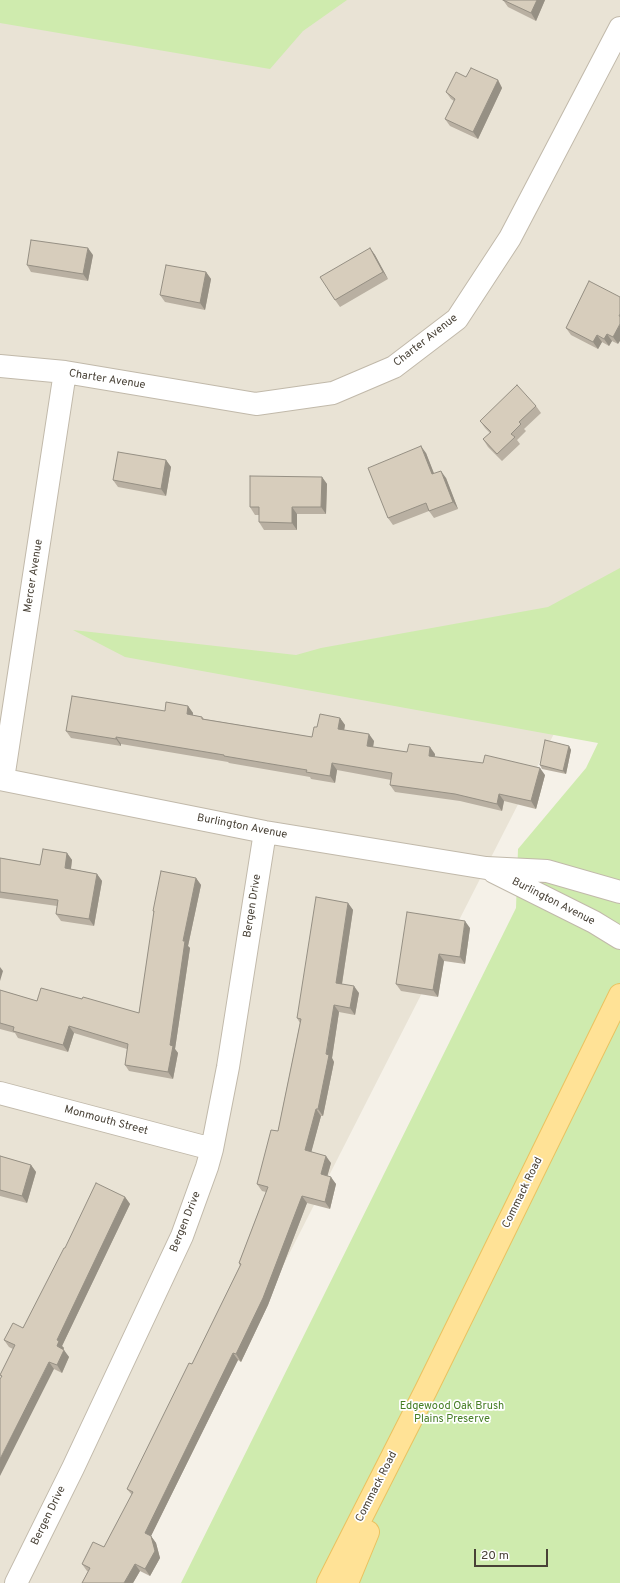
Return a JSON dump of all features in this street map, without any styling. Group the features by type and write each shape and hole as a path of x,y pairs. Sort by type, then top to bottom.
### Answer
{"main road":[{"name":"Commack Road","path":"328,1583 426,1390 620,995"},
{"name":"Commack Road","path":"347,1583 426,1390"}],"street":[{"name":"Charter Avenue","path":"0,366 65,372 256,404 333,393 394,367 457,318 510,238 620,28"},
{"name":"Mercer Avenue","path":"2,779 65,372"},
{"name":"Burlington Avenue","path":"2,779 265,832 486,868 547,871 620,892"},
{"name":"Bergen Drive","path":"16,1583 73,1468 182,1236 212,1149 228,1067 265,832"},
{"name":"Burlington Avenue","path":"486,868 594,922 620,938"},
{"name":"Monmouth Street","path":"0,1093 212,1149"}],"shaded area":[{"path":"0,0 620,0 620,604 257,1317 127,1583 0,1583"}],"green space":[{"path":"0,0 347,0 303,31 270,69 0,23"},
{"name":"Edgewood Oak Brush Plains Preserve","path":"620,568 620,1583 181,1583 516,908 518,849 586,768 598,743 125,657 73,630 296,655 321,648 548,607"}],"building":[{"path":"503,0 537,0 531,13"},
{"path":"471,68 498,80 473,132 445,119 455,99 446,92 456,72 466,77"},
{"path":"31,240 88,248 83,274 27,265"},
{"path":"370,248 383,272 335,300 320,277"},
{"path":"166,265 206,272 200,303 160,295"},
{"path":"589,281 620,297 620,324 613,337 607,334 604,339 597,335 593,342 566,328"},
{"path":"517,385 536,406 519,422 521,424 511,434 515,437 497,454 483,439 491,432 480,421"},
{"path":"421,446 432,474 441,471 453,502 429,511 426,503 388,518 368,468"},
{"path":"118,452 166,460 161,489 113,480"},
{"path":"250,476 322,477 321,507 292,507 292,523 259,522 259,507 250,507"},
{"path":"72,696 165,711 166,702 188,706 187,714 202,717 202,719 312,737 314,727 317,727 320,714 340,718 338,729 369,734 367,746 407,752 409,744 430,747 429,756 483,763 485,755 540,768 531,801 499,794 497,804 455,794 390,785 392,773 332,763 330,776 306,772 307,770 224,755 116,737 116,739 66,731"},
{"path":"545,740 569,746 563,771 540,765"},
{"path":"43,849 67,853 65,868 97,874 89,919 56,914 58,900 0,892 0,858 40,865"},
{"path":"161,871 196,878 183,941 185,941 170,1045 173,1046 168,1072 125,1065 128,1044 69,1026 63,1045 13,1031 14,1027 0,1023 0,990 37,1001 41,988 82,999 83,997 139,1013 153,911"},
{"path":"316,897 348,903 336,983 354,986 350,1008 334,1005 326,1054 329,1055 318,1109 316,1109 305,1150 326,1156 321,1174 331,1177 325,1202 302,1196 263,1298 236,1354 233,1353 145,1533 151,1536 155,1551 145,1569 135,1564 124,1583 82,1583 90,1568 82,1564 93,1542 104,1547 133,1492 127,1489 189,1363 192,1364 241,1264 239,1263 268,1187 257,1184 271,1130 278,1131 301,1019 297,1018"},
{"path":"407,912 465,921 460,957 439,954 433,990 396,984"},
{"path":"0,1156 31,1165 22,1196 0,1190"},
{"path":"96,1183 125,1197 57,1340 59,1341 57,1346 64,1350 57,1365 49,1362 0,1459 0,1379 2,1376 0,1375 15,1345 4,1340 13,1323 23,1328 65,1248"}]}
